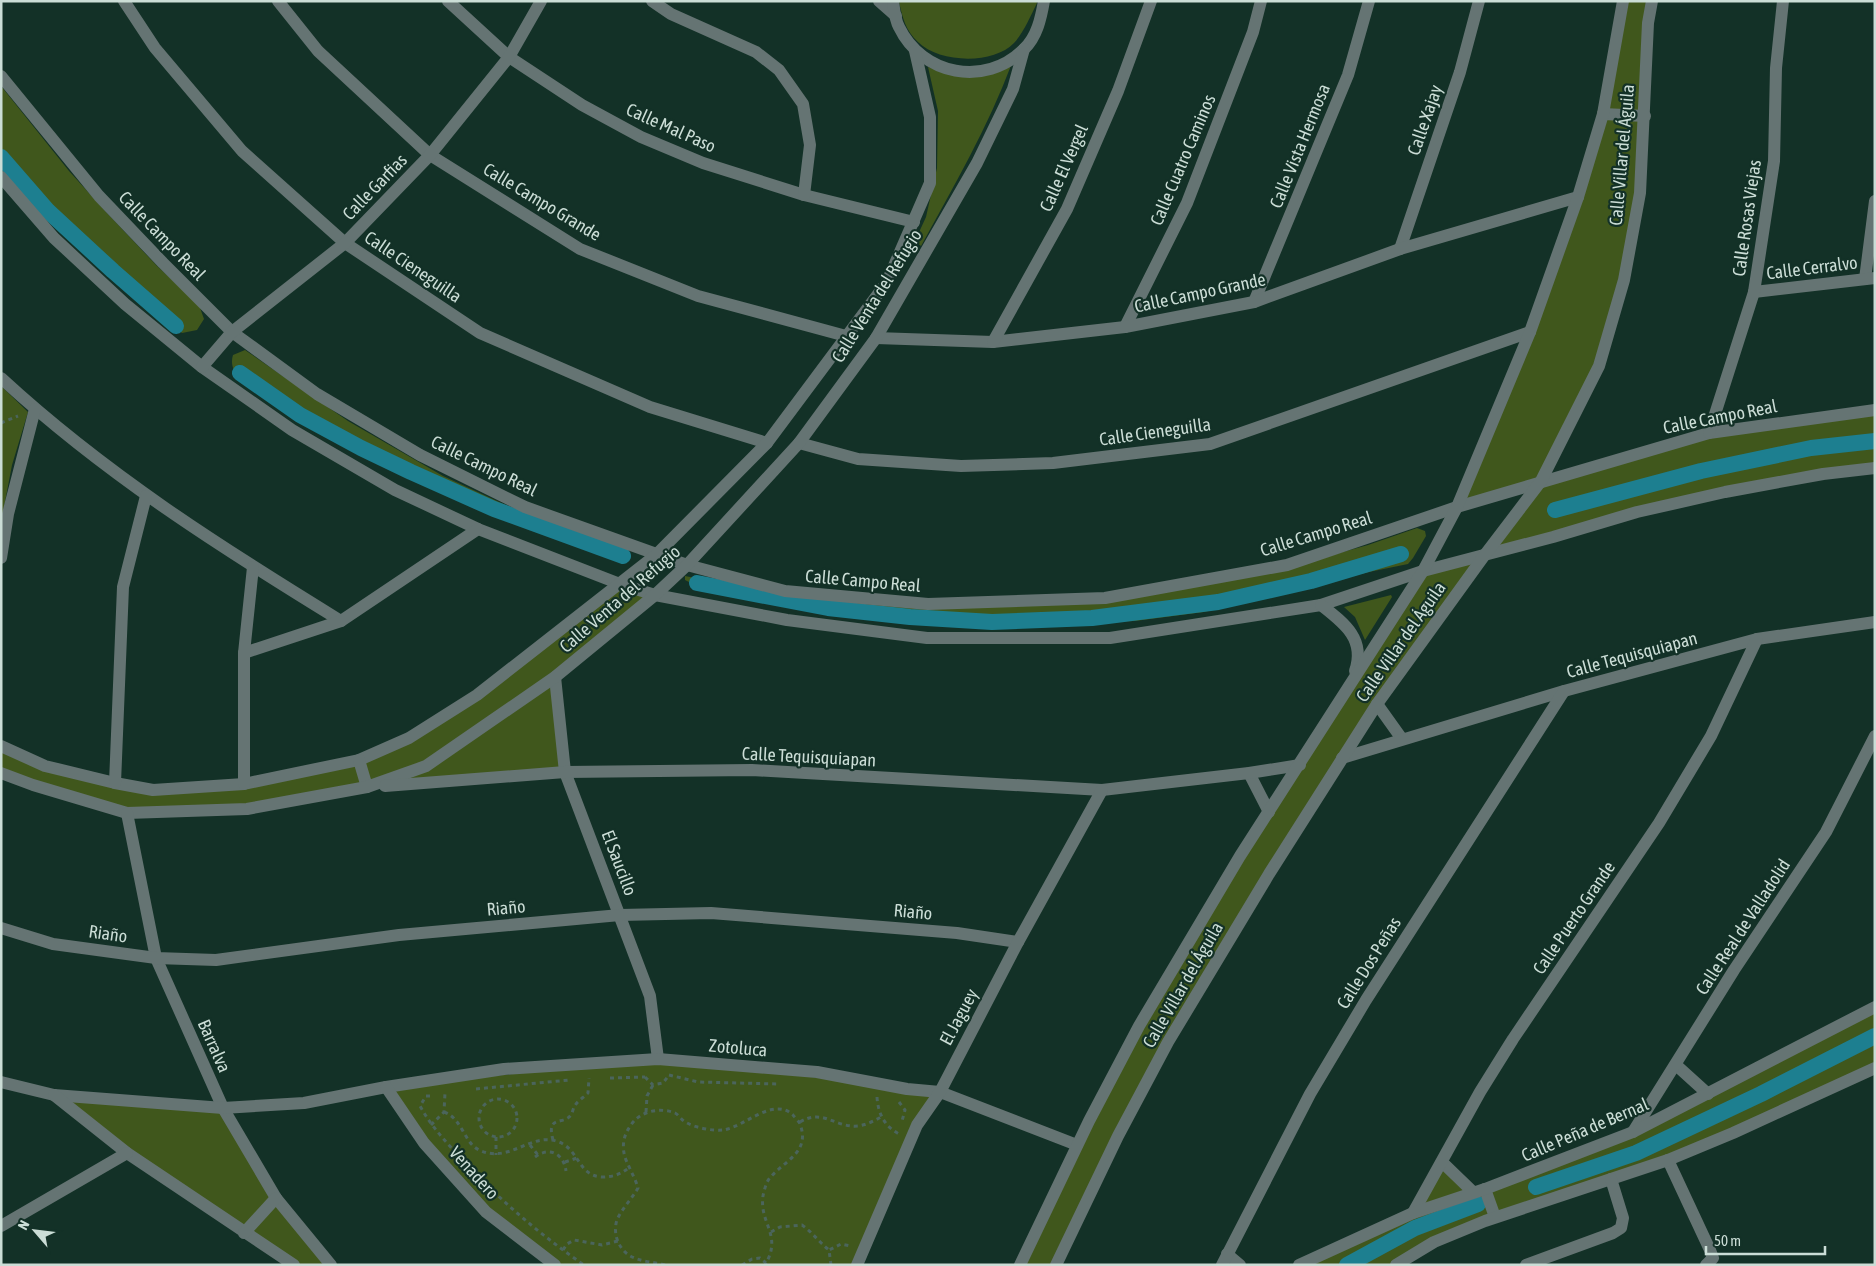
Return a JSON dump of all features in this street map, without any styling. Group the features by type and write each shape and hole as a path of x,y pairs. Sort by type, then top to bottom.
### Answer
{"street":[{"name":"Calle Cieneguilla","path":"124,1 155,48 242,150 345,243 480,333 650,407 766,443"},
{"name":"Calle Campo Grande","path":"278,1 318,50 430,155 580,249 698,296 846,336"},
{"name":"Calle Mal Paso","path":"448,1 509,57 582,105 641,137 703,163 804,195 914,222"},
{"name":"Calle Garfias","path":"202,367 232,332 345,243 430,155 509,57 541,1"},
{"path":"652,1 671,14 756,52 779,70 803,104 810,145 804,195"},
{"path":"879,1 896,16"},
{"path":"892,1 898,26 915,51 940,68 970,73 999,66 1024,49 1040,24 1044,5"},
{"name":"Calle El Vergel","path":"993,342 1067,208 1118,91 1151,1"},
{"name":"Calle Cuatro Caminos","path":"1125,327 1188,203 1253,32 1262,1"},
{"name":"Calle Vista Hermosa","path":"1254,302 1348,75 1369,1"},
{"name":"Calle Xajay","path":"1400,249 1460,72 1479,1"},
{"name":"Calle Villar del Águila","path":"1020,1265 1077,1145 1139,1026 1240,856 1424,571 1457,506 1530,332 1578,197 1603,114 1624,1"},
{"name":"Calle Villar del Águila","path":"1056,1265 1118,1136 1168,1042 1269,874 1378,704 1484,556 1541,481 1598,366 1624,280 1640,193 1648,23 1652,1"},
{"name":"Calle Rosas Viejas","path":"1709,433 1754,292 1774,161 1776,68 1783,1"},
{"name":"Calle Venta del Refugio","path":"1,773 127,813 247,809 367,787 426,766 555,677 655,595 687,565 799,443 876,338 978,163 1013,89 1024,49"},
{"name":"Calle Venta del Refugio","path":"1,746 45,766 152,790 244,784 359,760 409,738 476,695 656,555 766,443 886,282 930,183 930,117 915,51"},
{"name":"Calle Campo Real","path":"1,76 99,196 163,263 232,332 317,394 420,456 525,507 687,565 786,591 928,604 1105,598 1287,565 1457,506 1709,433 1875,410"},
{"path":"1603,114 1645,116"},
{"path":"1,177 54,238 125,304 202,367 292,430 395,490 478,529 620,584 655,595 787,620 928,638 1110,638 1321,605 1424,571 1553,538 1638,512 1725,492 1824,474 1875,468"},
{"name":"Calle Campo Grande","path":"876,338 993,342 1125,327 1254,302 1400,249 1578,197"},
{"path":"1870,279 1875,201"},
{"name":"Calle Cerralvo","path":"1754,292 1870,279"},
{"name":"Calle Cieneguilla","path":"799,443 858,459 961,466 1053,463 1210,444 1530,332"},
{"path":"1,378 35,409 146,496 253,567 341,622"},
{"path":"1,558 8,514 35,409"},
{"path":"115,783 122,587 146,496"},
{"path":"244,653 341,622 478,529"},
{"path":"244,784 244,653 253,567"},
{"path":"1321,605 1339,619 1354,635 1359,659 1350,685"},
{"name":"Calle Tequisquiapan","path":"1342,758 1564,691 1757,639 1875,622"},
{"name":"Calle Puerto Grande","path":"1413,1213 1480,1092 1513,1039 1659,823 1683,784 1711,736 1757,639"},
{"name":"El Saucillo","path":"555,677 565,772 650,996 658,1059"},
{"name":"Calle Dos Peñas","path":"1224,1260 1310,1094 1350,1026 1564,691"},
{"path":"1378,704 1402,739"},
{"name":"Calle Real de Valladolid","path":"1633,1132 1734,970 1826,832 1875,736"},
{"path":"359,760 367,787"},
{"name":"Calle Tequisquiapan","path":"367,787 565,772 752,770 1102,790 1249,773 1300,765"},
{"path":"1249,773 1269,812"},
{"name":"El Jaguey","path":"857,1265 917,1125 940,1092 1018,942 1102,790"},
{"name":"Barralva","path":"127,813 156,958 223,1108 276,1198 331,1265"},
{"name":"Riaño","path":"1,928 53,944 156,958 216,960 399,935 620,915 711,913 957,932 1018,942"},
{"name":"Calle Peña de Bernal","path":"1299,1265 1413,1213 1479,1191 1633,1132 1875,1007"},
{"name":"Zotoluca","path":"1,1082 54,1095 223,1108 304,1103 386,1087 504,1069 658,1059 817,1072 907,1089 940,1092 1077,1145"},
{"path":"1676,1064 1708,1094"},
{"path":"1396,1265 1434,1242 1495,1217 1668,1160 1733,1133 1875,1068"},
{"name":"Venadero","path":"386,1087 424,1143 486,1212 555,1265"},
{"path":"54,1095 127,1153 294,1265"},
{"path":"1,1226 127,1153"},
{"path":"1668,1160 1713,1258 1706,1265"},
{"path":"1442,1162 1479,1191 1495,1217"},
{"path":"1526,1265 1613,1233 1621,1228 1623,1218 1611,1179"},
{"path":"244,1233 276,1198"},
{"path":"1224,1260 1240,1265"}],"path":[{"path":"1,423 18,416"},
{"path":"669,1075 698,1082 787,1084"},
{"path":"607,1078 645,1077"},
{"path":"553,1140 553,1124 571,1115 574,1106 588,1093 589,1078"},
{"path":"580,1079 598,1078"},
{"path":"467,1090 572,1080"},
{"path":"646,1112 647,1096 653,1085"},
{"path":"451,1092 426,1096 420,1106 430,1125 481,1181 532,1227 584,1265"},
{"path":"430,1125 444,1112 445,1093"},
{"path":"868,1095 883,1097"},
{"path":"877,1096 881,1117 896,1133 912,1139"},
{"path":"499,1099 510,1103 517,1112 517,1123 512,1132 500,1138 496,1137 490,1136 482,1129 479,1118 481,1110 488,1102 499,1099"},
{"path":"895,1101 901,1103 904,1110 903,1120 896,1133"},
{"path":"665,1265 634,1258 622,1250 618,1241 616,1222 623,1207 638,1188 624,1154 624,1135 634,1120 646,1112 658,1110 676,1114 686,1122 702,1129 724,1130 740,1125 765,1111 776,1109 790,1113 800,1122 802,1136 800,1146 796,1155 768,1180 763,1194 761,1210 771,1232 772,1246 765,1264 760,1258 752,1259 742,1265"},
{"path":"444,1112 452,1115 477,1150 496,1155 512,1152 541,1141 553,1140 566,1144 575,1153 588,1173 599,1176 613,1176 630,1167"},
{"path":"800,1122 807,1118 818,1116 844,1125 857,1126 881,1117"},
{"path":"496,1137 496,1155"},
{"path":"530,1145 537,1156 541,1152 550,1152 559,1156 565,1162 566,1170"},
{"path":"565,1162 577,1158"},
{"path":"771,1232 780,1227 802,1225 814,1233 819,1243 829,1250 831,1265"},
{"path":"562,1250 574,1240 602,1245 618,1241"},
{"path":"829,1250 841,1244 864,1250"}],"green space":[{"path":"899,1 1036,1 1037,3 1024,29 1014,43 1005,50 993,55 966,59 939,54 927,49 918,42 910,33 905,23"},
{"path":"1623,1 1652,1 1640,193 1599,366 1541,481 1709,433 1875,410 1875,468 1725,492 1484,556 1540,482 1457,507 1578,197"},
{"path":"1012,63 981,133 921,246 915,241 926,217 937,168 938,111 928,67 953,74"},
{"path":"1,86 69,171 157,266 199,305 204,319 197,330 182,333 146,304 47,213 1,158"},
{"path":"245,350 348,421 443,476 523,513 628,551 628,557 619,560 484,509 440,491 354,450 312,426 244,382 234,370 232,363 233,355"},
{"path":"1,386 28,412 12,465 1,523"},
{"path":"1417,528 1425,531 1426,536 1408,564 1204,612 1135,621 999,625 851,613 720,592 697,586 685,580 685,576 782,595 1053,605 1289,567 1368,545"},
{"path":"1484,556 1377,704 1168,1042 1056,1265 1020,1265 1139,1026 1423,571"},
{"path":"620,584 655,595 555,677 565,772 367,787 247,809 127,813 1,773 1,746 45,766 153,790 244,784 359,760 409,738"},
{"path":"1391,595 1392,597 1365,640 1355,617 1344,607"},
{"path":"1875,1007 1875,1068 1733,1133 1495,1217 1396,1265 1299,1265 1413,1213 1442,1162 1473,1192 1633,1132"},
{"path":"658,1059 940,1092 917,1125 857,1265 555,1265 486,1212 386,1087"},
{"path":"54,1095 223,1108 276,1197 331,1265 294,1265"}],"waterway":[{"path":"1,157 48,211 176,326"},
{"path":"240,373 300,415 411,472 494,509 623,556"},
{"path":"1555,510 1701,471 1811,448 1875,441"},
{"path":"697,583 828,608 910,617 992,622 1092,618 1218,602 1311,581 1401,554"},
{"path":"1536,1187 1636,1153 1761,1094 1875,1036"},
{"path":"1347,1265 1415,1228 1478,1204"}]}
